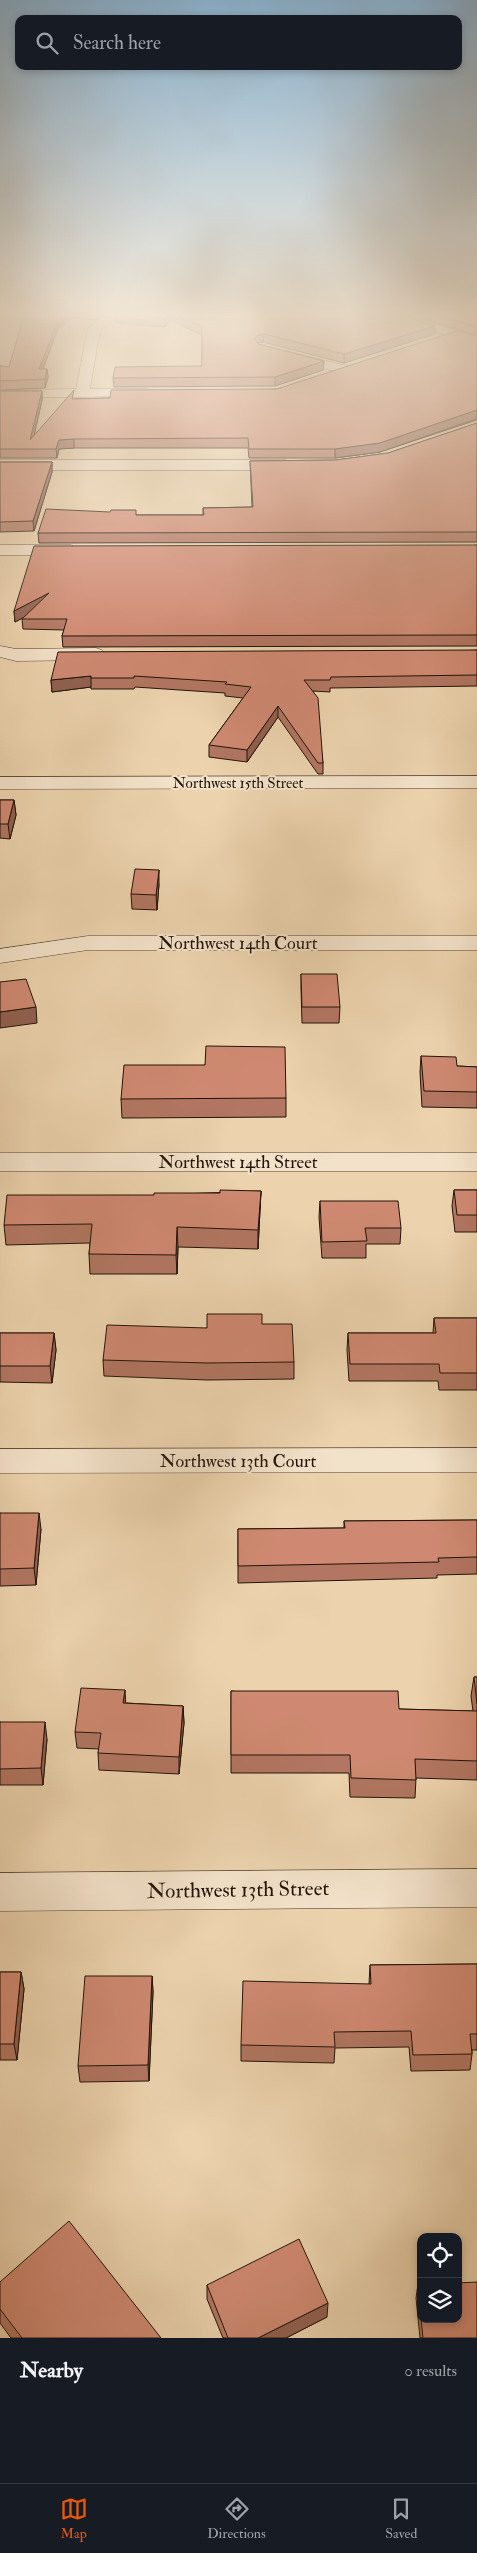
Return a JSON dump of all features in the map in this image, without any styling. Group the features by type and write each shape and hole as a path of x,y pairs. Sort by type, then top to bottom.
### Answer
{"street":[{"path":"0,465 300,465"},
{"path":"0,550 90,550"},
{"path":"0,650 16,655 114,654"},
{"name":"Northwest 15th Street","path":"0,783 477,782"},
{"name":"Northwest 14th Court","path":"0,956 88,943 477,943"},
{"name":"Northwest 14th Street","path":"0,1162 477,1162"},
{"name":"Northwest 13th Court","path":"0,1461 477,1460"},
{"name":"Northwest 13th Street","path":"0,1892 477,1888"}],"building":[{"path":"0,422 34,422 30,440 46,422 441,422 380,443 335,449 249,449 248,438 74,439 59,440 56,449 0,449"},
{"path":"477,423 477,532 38,533 46,509 110,512 111,510 136,510 136,515 204,515 203,508 253,507 250,461 336,460 388,453"},
{"path":"0,462 52,462 33,521 0,522"},
{"path":"477,545 477,635 62,636 67,619 22,619 49,593 14,611 34,546"},
{"path":"477,650 477,675 331,677 330,680 304,680 318,698 323,763 318,763 278,706 247,750 209,745 251,687 225,684 227,682 134,676 134,678 91,678 91,676 51,680 58,652"},
{"path":"0,800 14,800 8,824 0,824"},
{"path":"135,869 159,870 156,895 131,894"},
{"path":"301,974 337,974 340,1007 302,1007"},
{"path":"26,979 36,1007 0,1012 0,982"},
{"path":"206,1046 285,1047 286,1098 121,1099 124,1065 205,1065"},
{"path":"421,1056 456,1057 457,1066 477,1067 477,1092 424,1091"},
{"path":"220,1190 261,1191 258,1230 177,1227 176,1255 89,1254 92,1224 4,1225 7,1195 154,1195 154,1193 220,1193"},
{"path":"454,1190 477,1190 477,1215 457,1215"},
{"path":"320,1201 398,1201 401,1228 365,1228 367,1241 322,1242"},
{"path":"207,1314 262,1314 262,1324 292,1324 294,1362 207,1363 103,1360 107,1325 207,1328"},
{"path":"434,1318 477,1318 477,1373 440,1373 439,1364 350,1364 348,1333 436,1333"},
{"path":"0,1333 54,1333 50,1366 0,1366"},
{"path":"0,1513 39,1513 34,1568 0,1569"},
{"path":"477,1520 477,1557 438,1558 439,1562 238,1566 238,1529 345,1528 344,1521"},
{"path":"474,1677 477,1677 477,1704"},
{"path":"81,1688 125,1690 123,1703 183,1706 179,1757 98,1753 101,1733 75,1732"},
{"path":"231,1691 398,1691 399,1709 477,1711 477,1761 415,1759 416,1780 351,1778 350,1755 231,1755"},
{"path":"0,1722 45,1722 41,1768 0,1769"},
{"path":"477,1964 477,2034 470,2034 472,2054 413,2055 411,2031 334,2032 335,2047 241,2045 243,1981 371,1984 370,1965"},
{"path":"0,1972 21,1972 14,2044 0,2044"},
{"path":"85,1976 152,1976 148,2065 78,2066"},
{"path":"69,2221 161,2338 22,2338 0,2309 0,2282"},
{"path":"299,2239 328,2303 258,2338 228,2338 207,2285"},
{"path":"477,2282 477,2338 423,2338 421,2323 462,2323 462,2283"}]}
